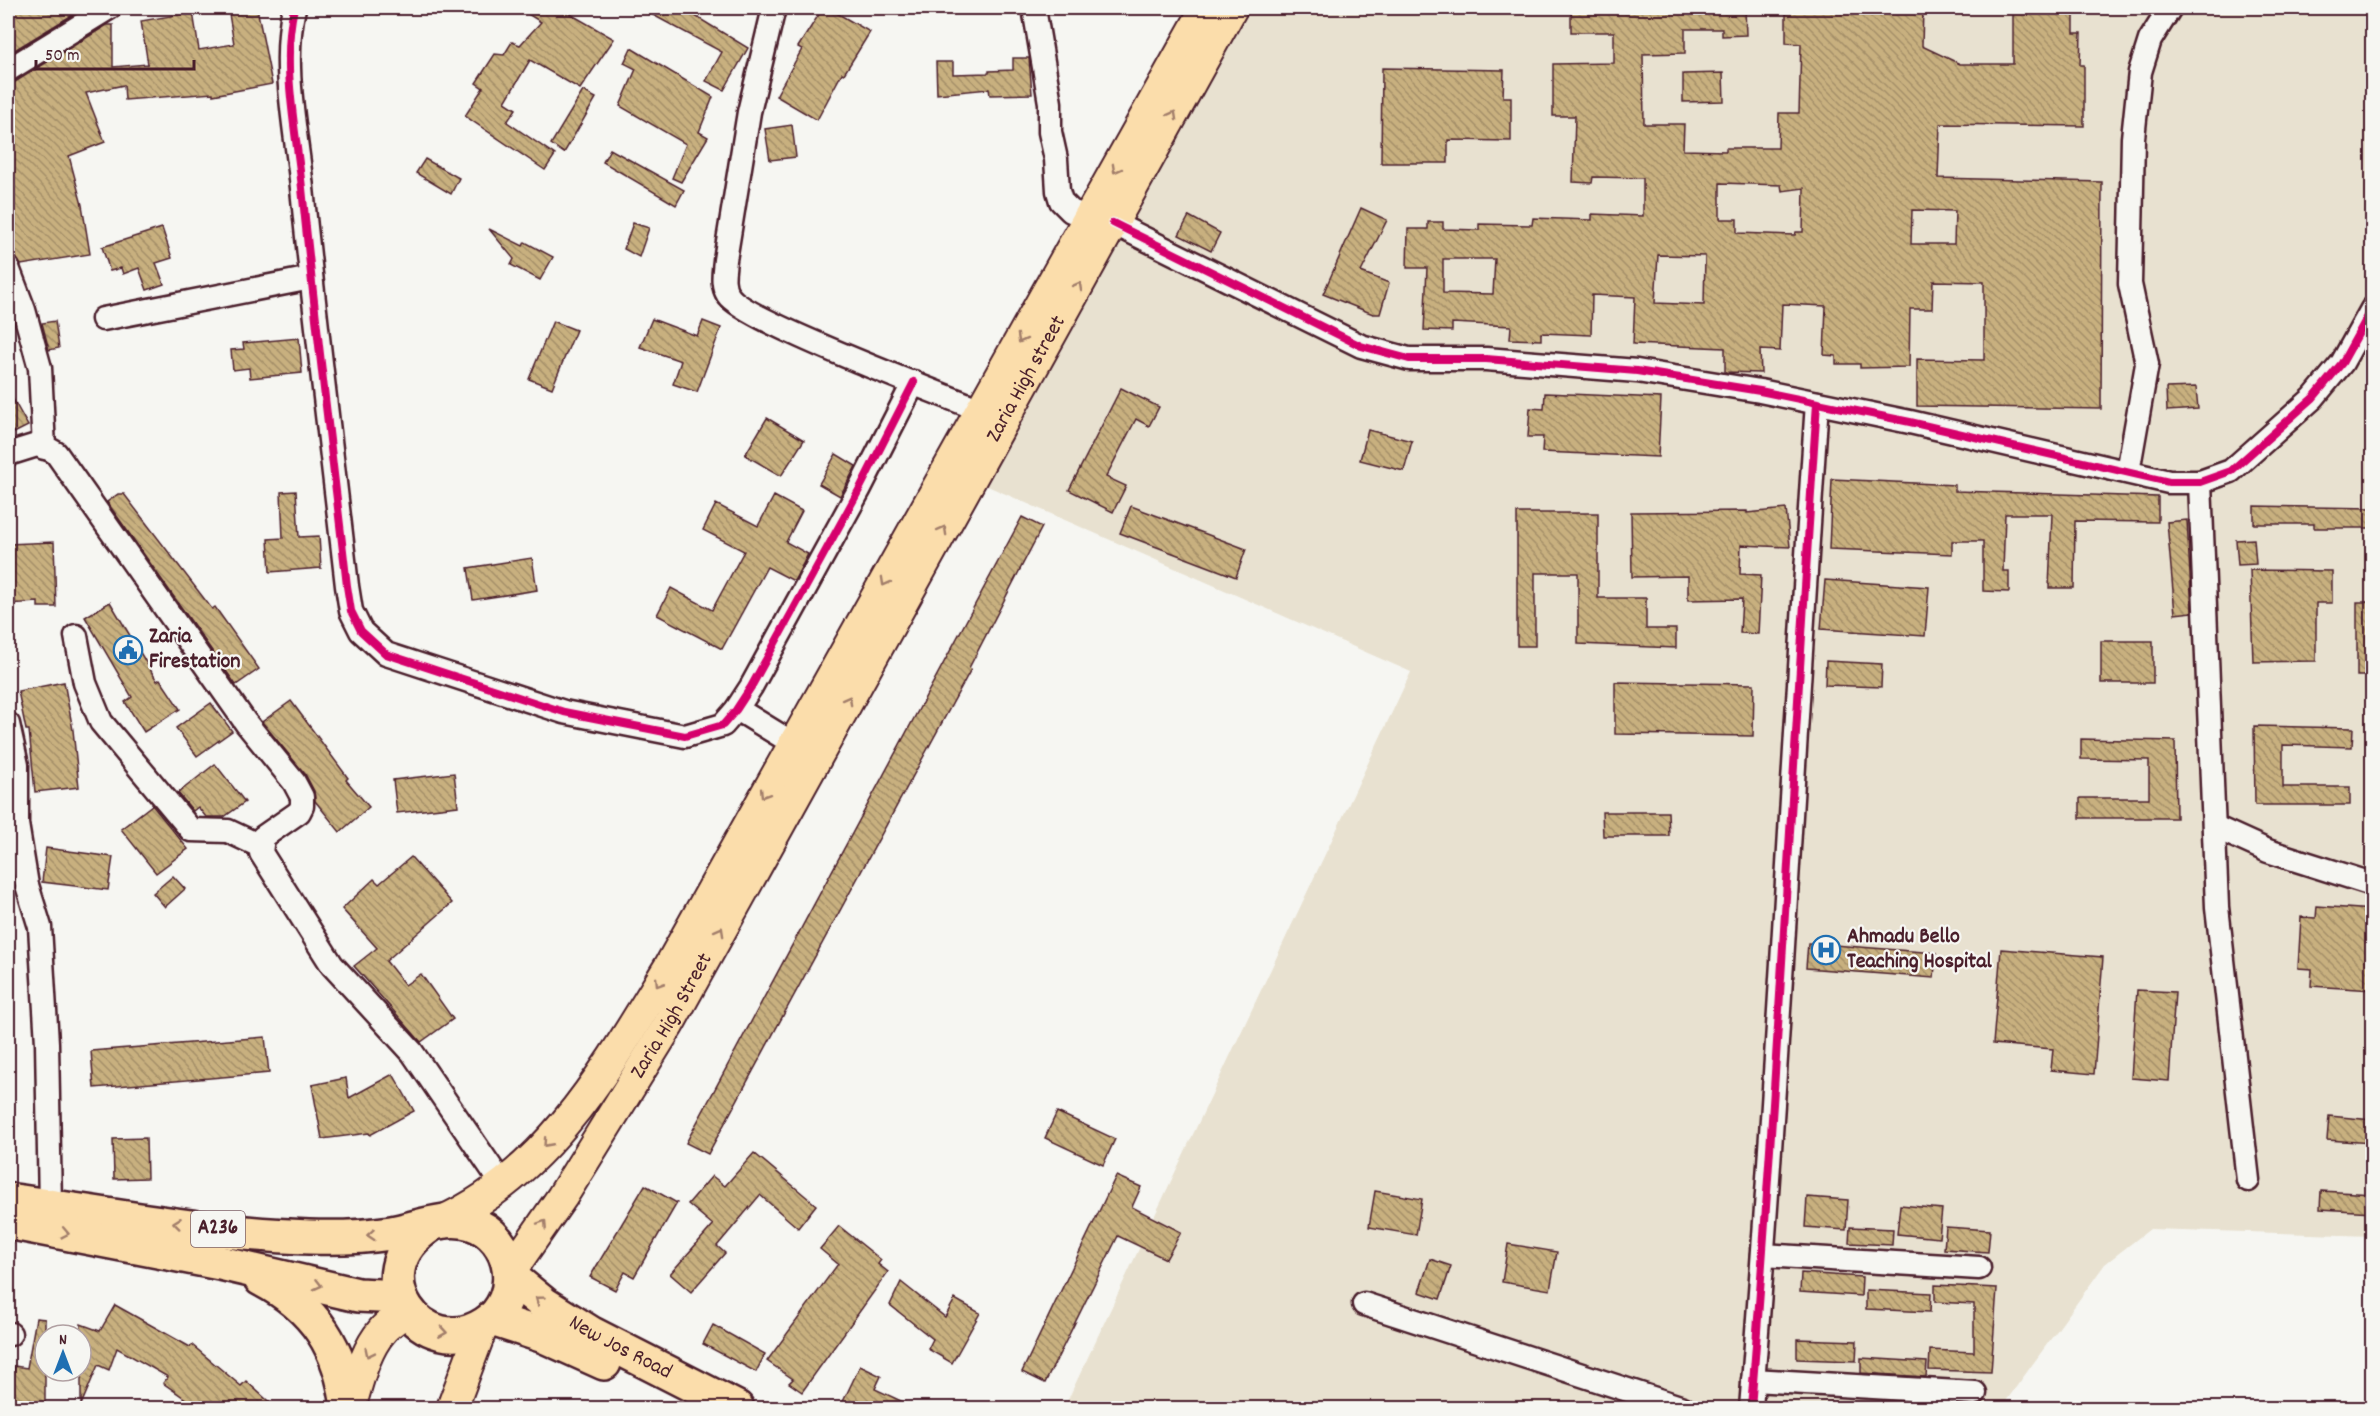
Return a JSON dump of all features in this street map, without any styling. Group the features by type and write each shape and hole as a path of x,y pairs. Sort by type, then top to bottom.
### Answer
{"highway":[{"name":"A236","path":"8,1200 228,1230 310,1237 389,1233 456,1220 472,1223 486,1231 498,1242 506,1256 510,1274"},
{"name":"A236","path":"8,1222 220,1263 404,1304"},
{"path":"434,1224 415,1236 401,1256 396,1280 404,1304 419,1323 434,1331 451,1334 468,1332 488,1322 505,1299 510,1274"},
{"path":"220,1263 262,1280 283,1292 316,1322 339,1362 345,1381 349,1408"},
{"name":"New Jos Road","path":"510,1274 544,1304 592,1335 737,1408"},
{"name":"New Jos Road","path":"488,1322 544,1336 699,1408"}],"main road":[{"name":"Zaria High street","path":"807,748 1101,221 1206,8"},
{"name":"Zaria High street","path":"807,748 981,410 1232,8"},
{"name":"Zaria High Street","path":"434,1224 484,1200 540,1151 569,1118 603,1073 669,967 753,812 807,748"},
{"name":"Zaria High Street","path":"510,1274 562,1197 669,1024 807,748"},
{"path":"349,1408 364,1362 374,1342 404,1304"},
{"path":"452,1408 488,1322"}],"street":[{"path":"8,70 109,8"},
{"path":"294,8 290,28 290,66 311,278 347,586 351,611 361,631 386,654 564,712 685,736 723,725 737,709 859,490 914,382"},
{"path":"774,8 749,112 725,260 723,279 728,296 746,310 808,339 981,410"},
{"path":"1034,8 1050,103 1050,132 1056,159 1058,191 1061,201 1071,211 1101,221 1370,349 1409,358 1486,359 1636,371 1818,403 2169,482 2200,482 2231,471 2313,398 2342,363 2373,309"},
{"path":"2128,472 2147,364 2130,284 2133,138 2143,61 2150,40 2170,8"},
{"path":"8,268 24,310 40,368 44,448"},
{"path":"103,319 311,278"},
{"path":"1751,1408 1774,1112 1800,645 1818,403"},
{"path":"8,454 40,444 56,453 246,723 300,791 302,806 299,812 263,837 260,846 261,853 332,965 412,1052 503,1185"},
{"path":"2200,482 2217,907 2248,1180"},
{"path":"76,636 85,683 101,723 191,830 228,831 260,846"},
{"path":"737,709 807,748"},
{"path":"8,724 17,765 17,824 27,885 40,927 47,1043 50,1206"},
{"path":"2215,827 2268,850 2373,884"},
{"path":"1763,1255 1978,1268"},
{"path":"1364,1304 1585,1374 1683,1408"},
{"path":"1753,1380 1975,1393"}],"shaded area":[{"name":"Ahmadu Bello Teaching Hospital","path":"1246,8 2372,8 2372,1236 2150,1229 2105,1264 2001,1408 1064,1408 1411,672 976,481"}],"building":[{"path":"8,8 84,8 13,51 8,41"},
{"path":"228,8 257,8 272,84 213,95 213,93 125,100 124,85 86,93 105,142 69,156 82,205 90,254 21,265 12,255 8,237 8,83 15,82 107,25 113,25 113,67 148,64 141,21 193,12 199,50 234,44"},
{"path":"518,8 560,8 614,39 580,89 530,60 505,102 516,109 507,122 555,155 545,170 465,116 483,88 476,83 495,54 504,55 512,42 520,45 541,22"},
{"path":"640,8 682,8 748,48 724,90 706,81 722,52"},
{"path":"823,8 828,8 870,32 844,74 842,73 817,120 776,96 802,49 798,47"},
{"path":"1571,8 1745,8 1746,35 1722,36 1722,29 1685,29 1685,53 1643,54 1644,124 1684,124 1683,150 1726,151 1726,148 1778,148 1779,113 1799,113 1801,44 1786,43 1786,8 1923,8 1922,46 1960,64 2013,64 2013,8 2074,8 2074,33 2081,33 2080,65 2084,65 2084,126 1940,124 1938,178 2102,182 2101,409 1917,406 1917,359 1984,360 1984,282 1933,281 1932,309 1910,309 1909,367 1860,368 1860,364 1836,364 1836,356 1824,355 1826,306 1782,304 1780,351 1760,350 1761,373 1725,372 1725,348 1633,344 1635,297 1592,295 1591,335 1541,333 1541,340 1510,339 1511,326 1452,323 1452,331 1424,330 1427,268 1407,268 1408,229 1428,229 1428,222 1443,222 1443,229 1479,230 1479,224 1532,225 1533,218 1592,220 1592,214 1643,216 1643,178 1593,177 1592,183 1573,182 1575,116 1553,116 1553,64 1614,63 1614,32 1571,32","holes":["1720,183 1781,185 1782,191 1804,188 1803,232 1796,232 1795,235 1737,233 1737,219 1720,219","1912,210 1955,211 1954,244 1911,244","1658,255 1705,256 1704,305 1655,303","1443,259 1495,259 1493,294 1443,293"]},
{"path":"631,48 713,97 699,132 708,137 681,182 672,178 686,144 620,106 636,69 624,63"},
{"path":"1013,58 1029,58 1032,94 990,95 989,89 937,94 936,62 953,62 953,74 989,73 989,71 1013,70"},
{"path":"1382,68 1504,70 1503,97 1511,97 1511,141 1448,140 1448,163 1381,163"},
{"path":"1723,73 1724,101 1683,102 1683,74"},
{"path":"583,91 596,98 564,153 551,144"},
{"path":"792,125 796,157 770,160 765,129"},
{"path":"610,149 684,190 676,205 603,162"},
{"path":"425,159 459,178 451,194 416,173"},
{"path":"1361,208 1387,220 1361,272 1389,283 1380,314 1373,314 1323,294"},
{"path":"1189,216 1220,233 1211,251 1179,235"},
{"path":"633,223 649,228 639,257 624,249"},
{"path":"162,228 172,258 156,263 164,284 147,290 139,268 123,274 121,268 110,271 102,247"},
{"path":"489,229 523,246 525,242 553,257 540,280 511,265 514,259"},
{"path":"652,319 697,336 703,321 721,328 697,392 673,384 681,361 640,347"},
{"path":"55,321 59,348 49,350 42,323"},
{"path":"553,321 576,330 552,388 529,379"},
{"path":"299,338 302,373 250,378 249,368 233,370 231,350 244,349 243,343"},
{"path":"2196,387 2198,409 2167,411 2166,388"},
{"path":"1121,388 1159,407 1149,426 1136,419 1106,477 1126,486 1113,512 1069,490"},
{"path":"8,390 28,426 14,433 8,423"},
{"path":"1545,393 1661,398 1658,457 1542,452 1543,437 1528,437 1530,408 1544,409"},
{"path":"767,418 804,440 781,476 745,455"},
{"path":"1368,430 1412,441 1404,471 1360,460"},
{"path":"836,454 856,466 840,496 819,484"},
{"path":"1832,479 1955,485 1955,491 2158,497 2158,522 2075,521 2074,588 2049,588 2052,514 2005,514 2003,571 2009,571 2009,592 1983,591 1983,541 1952,541 1952,554 1829,549"},
{"path":"296,491 299,537 319,536 321,568 270,572 268,539 283,538 281,492"},
{"path":"118,494 124,494 212,609 215,607 259,669 236,685 107,502"},
{"path":"774,496 802,511 786,542 808,554 794,581 767,567 722,649 657,615 671,588 712,610 744,551 703,530 716,504 758,526"},
{"path":"1131,506 1246,549 1236,577 1120,533"},
{"path":"2254,506 2373,508 2373,528 2314,528 2314,524 2254,524"},
{"path":"1786,509 1790,547 1741,545 1740,574 1761,575 1758,634 1740,633 1742,599 1688,600 1688,576 1632,577 1631,512 1747,511 1747,513"},
{"path":"1517,513 1598,513 1598,598 1646,598 1646,629 1676,629 1676,648 1578,644 1578,573 1535,573 1535,646 1517,646"},
{"path":"1022,517 1042,527 969,668 971,669 708,1154 686,1143"},
{"path":"2187,520 2192,612 2175,614 2167,522"},
{"path":"2254,539 2256,564 2238,565 2236,540"},
{"path":"54,542 56,607 38,607 38,602 8,604 8,544"},
{"path":"532,558 537,590 473,600 468,568"},
{"path":"2250,570 2332,571 2332,603 2316,603 2316,661 2253,662"},
{"path":"1825,580 1929,587 1925,636 1821,629"},
{"path":"110,602 157,681 160,679 180,709 144,732 125,702 132,697 85,617"},
{"path":"2357,602 2373,602 2373,676 2357,676"},
{"path":"2101,641 2153,641 2153,683 2101,683"},
{"path":"1826,661 1882,664 1881,687 1825,685"},
{"path":"64,682 73,730 79,787 35,792 29,730 26,730 18,691"},
{"path":"1615,682 1754,684 1753,736 1615,734"},
{"path":"291,701 348,778 346,780 369,807 340,832 315,801 314,791 305,774 262,722"},
{"path":"211,703 232,731 197,756 176,728"},
{"path":"2254,726 2353,728 2352,747 2283,745 2283,787 2350,787 2350,805 2255,805"},
{"path":"2081,739 2175,741 2176,818 2080,818 2080,798 2149,798 2149,760 2081,759"},
{"path":"215,764 245,802 224,817 206,817 198,807 193,811 178,793"},
{"path":"454,773 458,806 397,813 393,780"},
{"path":"152,805 188,849 156,873 121,829"},
{"path":"1602,812 1668,812 1669,836 1603,836"},
{"path":"46,848 113,857 108,890 42,882"},
{"path":"411,857 452,903 386,961 405,985 421,974 453,1019 421,1042 354,966 377,948 342,909 374,879 379,884"},
{"path":"173,876 185,889 165,907 153,893"},
{"path":"2317,906 2373,910 2373,990 2311,986 2312,969 2298,968 2301,917 2316,918"},
{"path":"1808,943 1936,953 1934,978 1806,968"},
{"path":"2001,949 2103,957 2094,1074 2051,1070 2053,1049 1993,1044"},
{"path":"2137,990 2175,992 2169,1081 2131,1078"},
{"path":"265,1037 269,1073 94,1088 91,1051"},
{"path":"393,1074 414,1111 370,1135 369,1133 322,1139 312,1085 346,1078 349,1098"},
{"path":"1057,1112 1115,1139 1103,1165 1045,1138"},
{"path":"2329,1116 2373,1120 2373,1143 2327,1140"},
{"path":"146,1138 147,1178 114,1179 113,1139"},
{"path":"754,1153 816,1205 798,1228 760,1195 717,1246 725,1253 691,1292 670,1274 713,1225 688,1204 712,1176 725,1186"},
{"path":"1116,1176 1141,1187 1132,1207 1181,1232 1166,1259 1118,1236 1045,1383 1022,1372"},
{"path":"645,1185 677,1203 634,1277 625,1272 615,1290 590,1277"},
{"path":"1375,1191 1422,1199 1416,1235 1369,1227"},
{"path":"2321,1191 2373,1194 2373,1212 2320,1209"},
{"path":"1807,1197 1848,1200 1846,1230 1805,1227"},
{"path":"1900,1205 1942,1209 1939,1238 1897,1234"},
{"path":"839,1226 881,1260 878,1264 888,1272 802,1392 789,1383 793,1379 767,1361 838,1264 820,1249"},
{"path":"1850,1227 1893,1229 1892,1245 1849,1243"},
{"path":"1946,1227 1990,1230 1988,1252 1944,1249"},
{"path":"1508,1244 1557,1252 1550,1290 1502,1282"},
{"path":"1430,1259 1451,1266 1440,1299 1419,1292"},
{"path":"1801,1273 1862,1277 1861,1296 1800,1292"},
{"path":"901,1282 945,1317 955,1299 980,1313 952,1363 928,1349 933,1339 890,1305"},
{"path":"1935,1285 1997,1288 1991,1372 1929,1370 1930,1350 1974,1352 1974,1304 1935,1302"},
{"path":"1866,1290 1931,1293 1930,1312 1866,1309"},
{"path":"115,1305 190,1347 192,1345 241,1386 246,1381 276,1408 182,1408 187,1400 163,1383 168,1377 117,1348 109,1370 98,1365 93,1377 93,1328 100,1331"},
{"path":"36,1318 45,1319 45,1323 35,1323"},
{"path":"713,1325 765,1354 756,1372 703,1344"},
{"path":"33,1335 33,1383 45,1383 45,1408 8,1408 8,1386 11,1387 15,1366 27,1368"},
{"path":"1797,1339 1857,1341 1856,1361 1797,1359"},
{"path":"1861,1358 1927,1362 1926,1377 1861,1373"},
{"path":"860,1366 881,1376 875,1389 916,1408 840,1408"},
{"path":"81,1383 90,1383 81,1405"}],"cycle path":[{"path":"294,8 289,52 291,98 347,586 351,611 361,631 386,654 564,712 685,736 723,725 751,687 859,490 914,382"},
{"path":"1113,223 1361,346 1409,359 1486,359 1637,371 1760,391 1910,422 2169,482 2200,482 2231,471 2313,398 2342,363 2372,309"},
{"path":"1751,1408 1817,403"}],"place":[{"name":"Zaria Firestation","path":"128,650"},
{"name":"Ahmadu Bello Teaching Hospital","path":"1826,950"}]}
